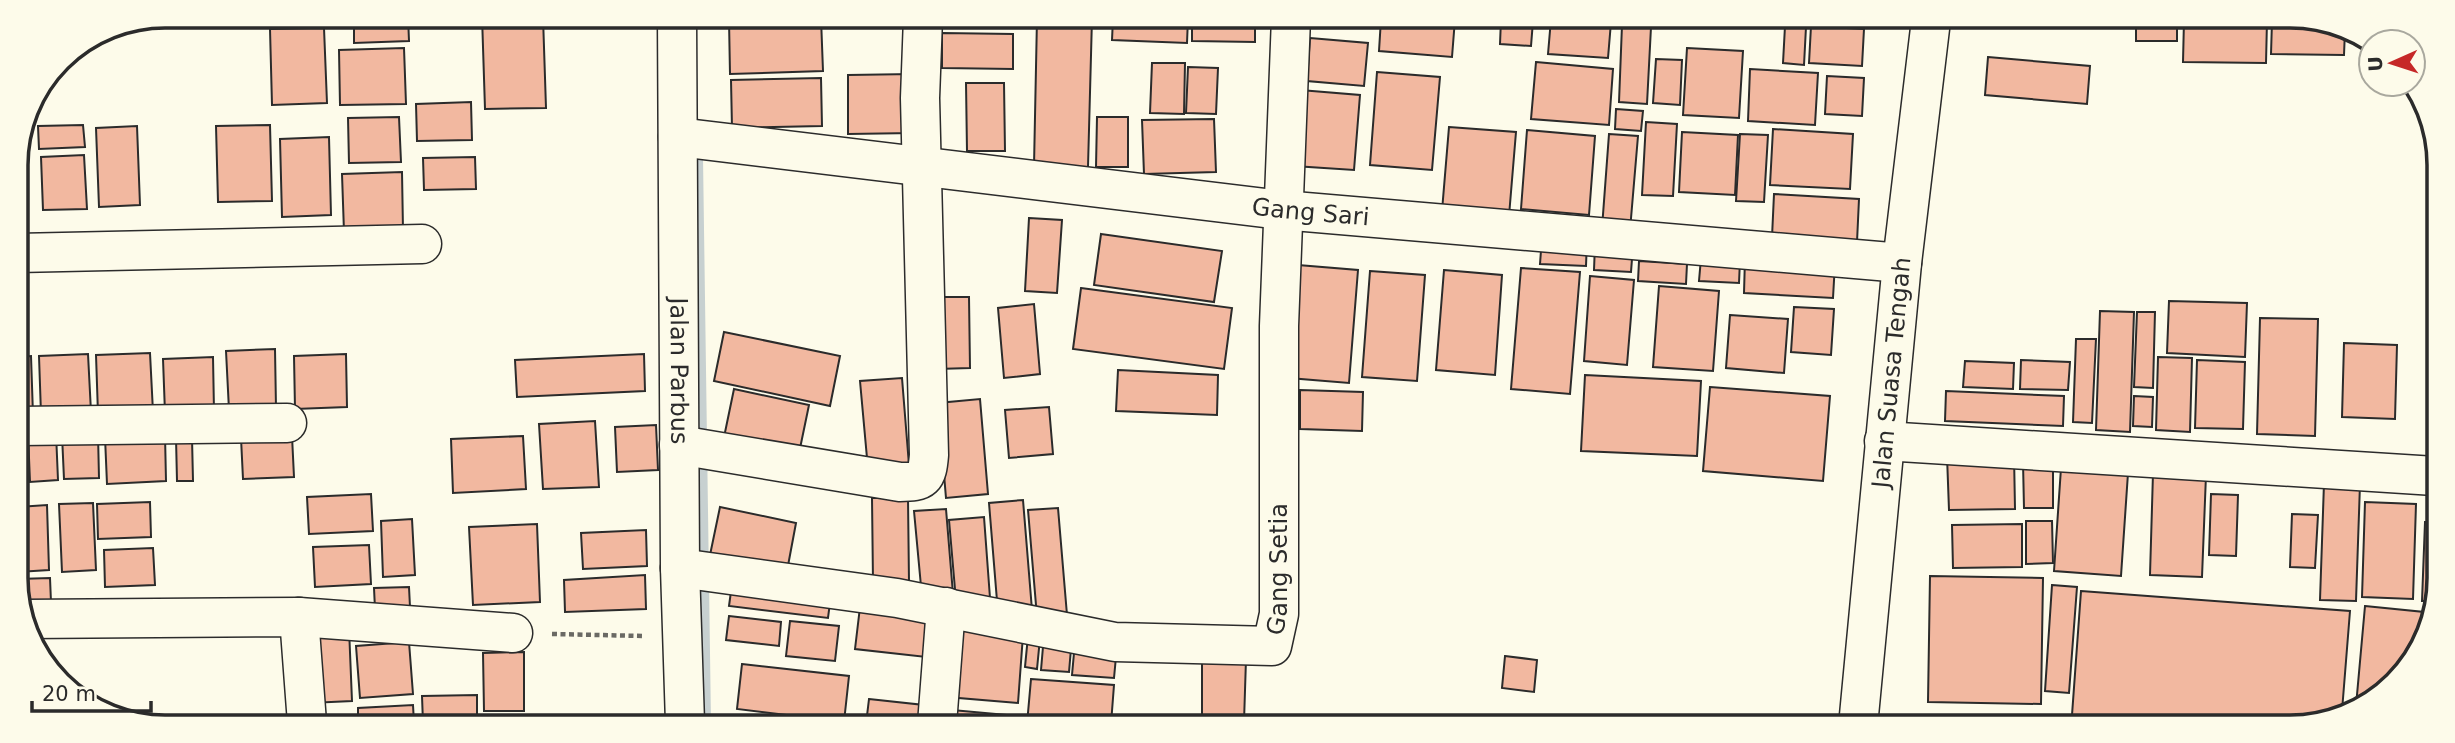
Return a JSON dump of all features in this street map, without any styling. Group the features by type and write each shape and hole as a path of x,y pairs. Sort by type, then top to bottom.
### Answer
{"street":[{"name":"Jalan Parbus","path":"679,28 694,138 690,447 695,571 681,637 685,715"},
{"path":"690,447 900,482 915,482 922,479 927,472 929,455 920,98 923,28"},
{"name":"Gang Setia","path":"695,571 897,598 1115,642 1272,646 1279,614 1279,326 1291,28"},
{"name":"Jalan Suasa Tengah","path":"1859,715 1902,263 1930,28"},
{"name":"Gang Sari","path":"694,138 1282,210 1902,263"},
{"path":"28,253 422,244"},
{"path":"28,426 287,423"},
{"path":"1884,441 2427,475"},
{"path":"938,715 946,607"},
{"path":"34,619 299,617 513,633"},
{"path":"299,617 306,715"}],"path":[{"path":"513,633 681,637"}],"building":[{"path":"324,28 327,103 272,105 270,29"},
{"path":"354,28 408,28 409,41 354,43"},
{"path":"482,28 543,28 546,108 485,109"},
{"path":"729,28 821,28 823,71 730,74"},
{"path":"1037,28 1092,28 1088,167 1034,166"},
{"path":"1113,28 1188,28 1187,43 1112,40"},
{"path":"1192,28 1255,28 1255,42 1192,41"},
{"path":"1380,28 1454,28 1452,57 1379,51"},
{"path":"1501,28 1532,28 1531,46 1500,44"},
{"path":"1550,28 1610,28 1608,58 1548,54"},
{"path":"1622,28 1651,28 1647,104 1619,102"},
{"path":"1785,28 1806,28 1804,65 1783,63"},
{"path":"1811,28 1864,29 1862,66 1809,63"},
{"path":"2136,28 2177,28 2177,41 2136,41"},
{"path":"2184,28 2267,28 2266,63 2183,62"},
{"path":"2272,28 2308,29 2345,39 2344,55 2271,54"},
{"path":"942,33 1013,34 1013,69 942,68"},
{"path":"1310,38 1368,43 1364,86 1307,81"},
{"path":"404,48 406,104 340,105 339,50"},
{"path":"1687,48 1743,51 1739,118 1683,115"},
{"path":"1988,57 2090,66 2087,104 1985,95"},
{"path":"1656,59 1682,60 1680,105 1653,103"},
{"path":"1536,62 1613,69 1609,125 1531,119"},
{"path":"1152,63 1185,63 1184,114 1150,113"},
{"path":"1188,67 1218,68 1216,114 1186,113"},
{"path":"1750,69 1818,73 1815,125 1748,121"},
{"path":"1377,72 1440,77 1432,170 1370,165"},
{"path":"913,74 914,133 848,134 848,75"},
{"path":"1827,76 1864,78 1862,116 1825,114"},
{"path":"821,78 822,126 732,128 731,80"},
{"path":"966,83 1004,83 1005,151 967,151"},
{"path":"1300,90 1360,95 1354,170 1294,166"},
{"path":"471,102 472,140 417,141 416,104"},
{"path":"1616,109 1643,111 1641,131 1615,129"},
{"path":"399,117 401,162 349,163 348,118"},
{"path":"1097,117 1128,117 1128,167 1096,167"},
{"path":"1214,119 1216,172 1144,174 1142,120"},
{"path":"1646,122 1677,124 1673,196 1642,195"},
{"path":"83,125 85,147 39,149 38,126"},
{"path":"270,125 272,201 218,202 216,126"},
{"path":"137,126 140,205 99,207 96,128"},
{"path":"1449,127 1516,132 1509,216 1442,211"},
{"path":"1773,129 1853,134 1850,189 1770,185"},
{"path":"1527,130 1595,136 1589,215 1521,209"},
{"path":"1682,132 1738,135 1735,195 1679,192"},
{"path":"1609,134 1638,136 1630,230 1602,228"},
{"path":"1740,134 1768,135 1764,202 1736,201"},
{"path":"329,137 331,215 282,217 280,139"},
{"path":"84,155 87,209 43,210 41,157"},
{"path":"475,157 476,189 424,190 423,158"},
{"path":"402,172 403,230 344,232 342,174"},
{"path":"1774,194 1859,199 1857,242 1772,237"},
{"path":"1029,218 1062,220 1057,293 1025,291"},
{"path":"1101,234 1222,251 1214,302 1094,285"},
{"path":"1542,237 1587,239 1586,266 1540,264"},
{"path":"1595,244 1633,246 1631,272 1594,270"},
{"path":"1701,258 1740,260 1739,283 1699,281"},
{"path":"1745,258 1835,263 1833,298 1744,293"},
{"path":"1639,261 1687,264 1686,284 1638,281"},
{"path":"1298,265 1358,270 1349,383 1289,378"},
{"path":"1521,268 1580,272 1570,394 1511,389"},
{"path":"1444,270 1502,275 1495,375 1436,370"},
{"path":"1370,271 1425,275 1417,381 1362,377"},
{"path":"1590,276 1634,280 1627,365 1584,361"},
{"path":"1659,286 1719,291 1713,371 1653,367"},
{"path":"1081,288 1232,308 1224,369 1073,349"},
{"path":"937,297 969,297 970,368 937,369"},
{"path":"2169,301 2247,303 2245,357 2167,353"},
{"path":"1034,304 1040,374 1004,378 998,308"},
{"path":"1794,307 1834,309 1831,355 1791,352"},
{"path":"2100,311 2134,312 2130,432 2096,430"},
{"path":"2137,312 2155,312 2153,388 2134,387"},
{"path":"1730,315 1788,319 1784,373 1726,368"},
{"path":"2260,318 2318,319 2315,436 2257,434"},
{"path":"724,332 840,356 830,406 714,381"},
{"path":"2076,339 2096,339 2092,423 2073,422"},
{"path":"2344,343 2397,345 2395,419 2342,417"},
{"path":"275,349 276,408 229,410 226,351"},
{"path":"150,353 153,412 98,414 96,355"},
{"path":"88,354 91,412 41,414 39,356"},
{"path":"346,354 347,407 295,409 294,356"},
{"path":"644,354 645,391 517,397 515,360"},
{"path":"28,356 31,356 33,415 28,415"},
{"path":"213,357 214,411 165,413 163,359"},
{"path":"2158,357 2192,358 2190,432 2156,430"},
{"path":"2021,360 2070,362 2068,390 2020,389"},
{"path":"2197,360 2245,362 2243,429 2195,428"},
{"path":"1965,361 2014,363 2013,389 1963,387"},
{"path":"1118,370 1218,375 1217,415 1116,411"},
{"path":"1585,375 1701,381 1697,456 1581,451"},
{"path":"902,378 909,465 868,469 860,381"},
{"path":"1710,387 1830,396 1823,481 1703,471"},
{"path":"734,389 809,405 798,458 723,442"},
{"path":"1300,390 1363,392 1362,431 1300,429"},
{"path":"1946,391 2064,396 2063,426 1945,421"},
{"path":"2134,396 2153,397 2152,427 2133,426"},
{"path":"980,399 988,494 946,498 938,403"},
{"path":"1049,407 1053,454 1009,458 1005,410"},
{"path":"595,421 599,487 543,489 539,424"},
{"path":"656,425 658,470 617,472 615,427"},
{"path":"56,433 58,480 30,482 28,434"},
{"path":"98,434 99,478 64,479 62,435"},
{"path":"165,435 166,481 107,484 105,437"},
{"path":"292,436 294,477 243,479 241,438"},
{"path":"523,436 526,489 453,493 451,439"},
{"path":"176,438 192,438 193,481 177,481"},
{"path":"2014,455 2015,509 1949,510 1947,456"},
{"path":"2053,461 2053,508 2024,508 2023,462"},
{"path":"2061,468 2128,473 2121,576 2054,571"},
{"path":"2153,473 2206,475 2202,577 2150,575"},
{"path":"2324,483 2360,484 2356,601 2320,600"},
{"path":"371,494 373,531 309,534 307,497"},
{"path":"2211,494 2238,495 2236,556 2209,555"},
{"path":"872,498 908,498 909,582 873,582"},
{"path":"1023,500 1032,610 998,613 989,503"},
{"path":"150,502 151,537 98,539 97,504"},
{"path":"2365,502 2416,504 2413,599 2362,597"},
{"path":"93,503 96,570 62,572 59,504"},
{"path":"47,505 49,570 28,571 28,506"},
{"path":"720,507 796,523 787,571 710,555"},
{"path":"1058,508 1067,615 1037,617 1028,510"},
{"path":"946,509 953,594 922,597 914,511"},
{"path":"2292,514 2318,515 2315,568 2290,567"},
{"path":"984,517 990,598 956,601 949,520"},
{"path":"412,519 415,575 383,577 381,521"},
{"path":"2026,521 2052,521 2053,563 2026,564"},
{"path":"2425,522 2427,578 2426,596 2425,601 2422,601"},
{"path":"537,524 540,602 473,605 469,527"},
{"path":"2022,524 2022,567 1953,568 1952,525"},
{"path":"646,530 647,566 583,569 581,533"},
{"path":"369,545 371,584 315,587 313,547"},
{"path":"153,548 155,585 105,587 104,550"},
{"path":"645,575 646,609 565,612 564,580"},
{"path":"1930,576 2043,578 2041,704 1928,702"},
{"path":"50,578 51,602 31,603 28,579"},
{"path":"732,584 831,595 828,618 729,606"},
{"path":"2052,585 2077,587 2069,693 2045,691"},
{"path":"409,587 410,607 375,609 374,588"},
{"path":"2081,591 2350,611 2342,705 2299,715 2072,715"},
{"path":"2365,606 2422,612 2417,630 2404,654 2387,675 2357,698"},
{"path":"860,607 939,615 935,658 855,649"},
{"path":"729,616 781,622 779,646 726,640"},
{"path":"790,621 839,626 835,661 786,656"},
{"path":"349,628 352,701 310,703 306,629"},
{"path":"953,629 1023,635 1018,703 947,697"},
{"path":"1044,635 1072,637 1069,672 1041,670"},
{"path":"1028,636 1040,638 1037,669 1025,667"},
{"path":"409,642 413,694 360,698 356,646"},
{"path":"1075,642 1117,646 1114,678 1072,675"},
{"path":"524,652 524,711 484,711 483,653"},
{"path":"1505,656 1537,660 1534,692 1502,688"},
{"path":"1202,659 1246,659 1244,715 1202,715"},
{"path":"742,664 849,676 845,715 786,715 737,709"},
{"path":"1031,679 1114,685 1112,715 1028,715"},
{"path":"477,695 477,715 423,715 422,696"},
{"path":"869,699 933,706 932,715 867,715"},
{"path":"413,705 414,715 358,715 358,708"},
{"path":"952,710 1008,715 951,715"}],"waterway":[{"path":"697,157 705,715"}]}
